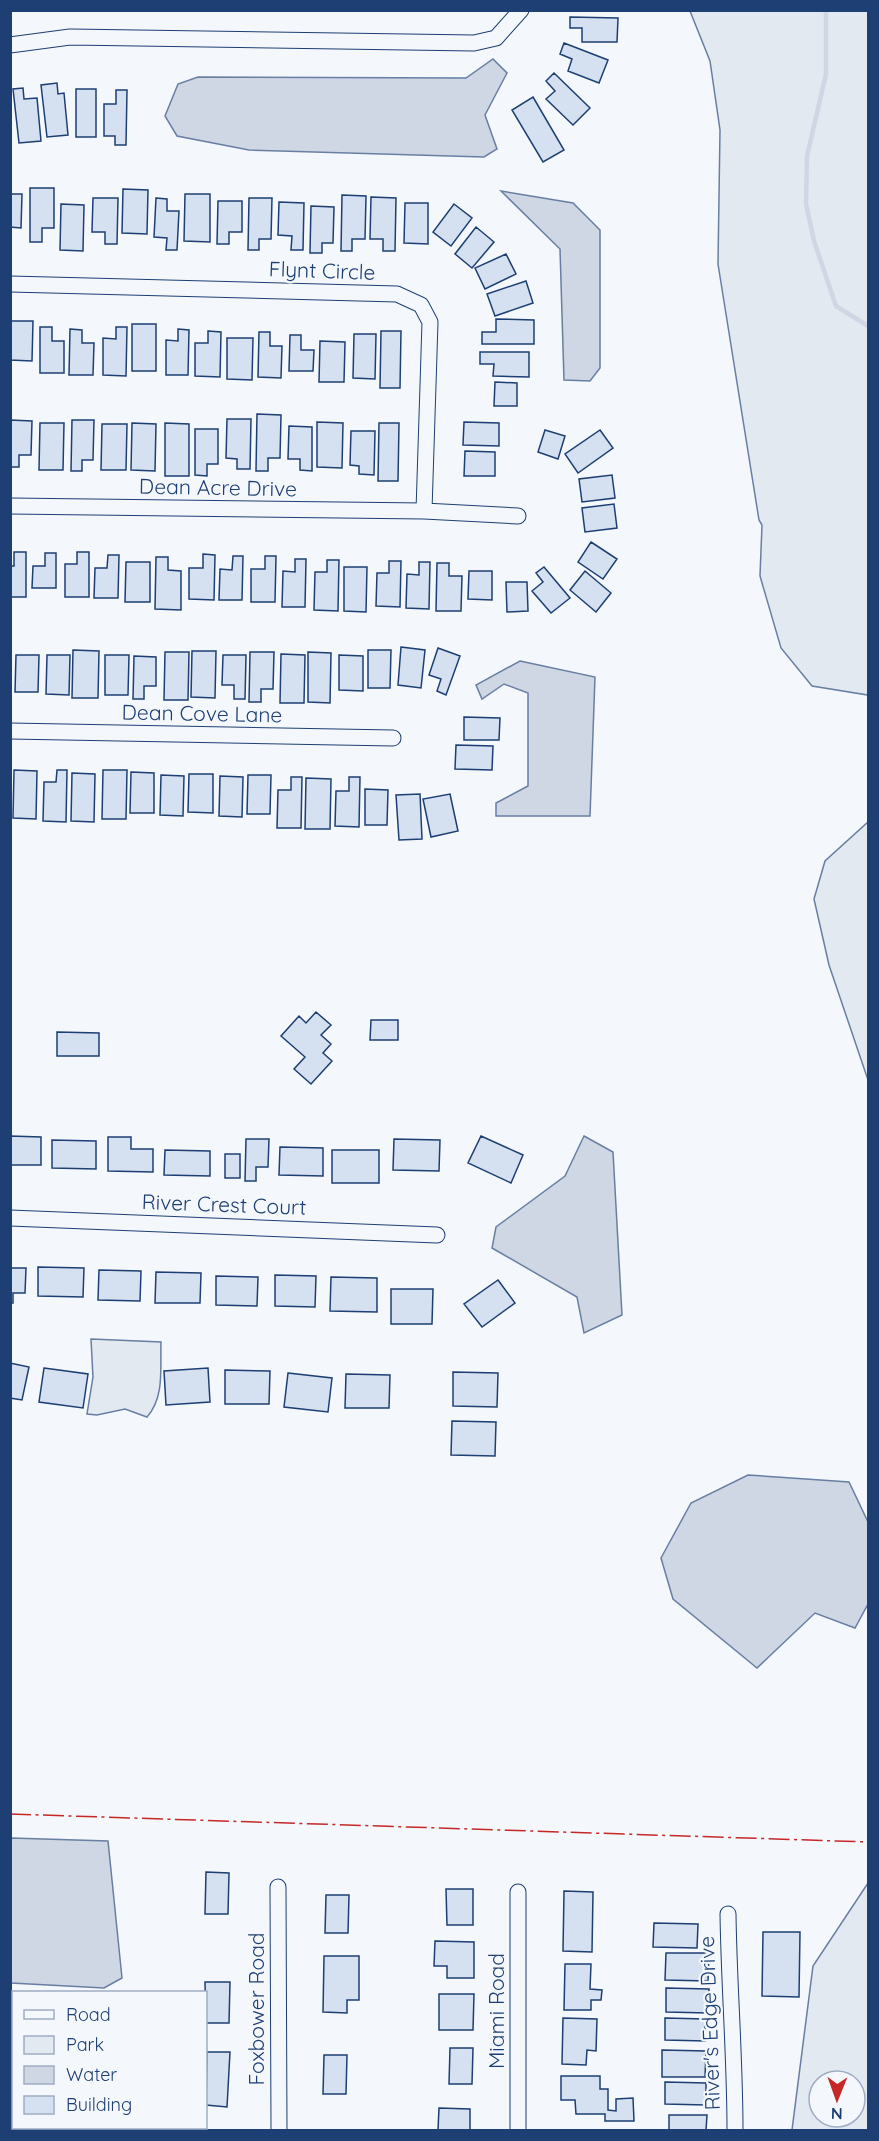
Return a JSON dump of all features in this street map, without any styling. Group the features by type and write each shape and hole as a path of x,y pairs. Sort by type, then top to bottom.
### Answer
{"street":[{"path":"10,45 70,37 474,43 496,38 521,10"},
{"name":"Flynt Circle","path":"10,284 397,294 421,305 430,322 424,511"},
{"name":"Dean Acre Drive","path":"10,506 424,511 518,516"},
{"name":"Dean Cove Lane","path":"10,731 393,738"},
{"name":"River Crest Court","path":"10,1218 437,1235"},
{"name":"Foxbower Road","path":"278,1887 279,2130"},
{"name":"Miami Road","path":"518,1892 518,2130"},
{"name":"River's Edge Drive","path":"728,1914 730,2010 735,2048 735,2130"}],"green space":[{"path":"690,11 868,11 868,695 812,686 781,648 760,576 762,525 759,520 718,264 720,130 710,61"},
{"path":"868,822 868,1080 829,965 814,899 825,861"},
{"path":"91,1339 161,1342 159,1391 153,1409 147,1417 125,1409 97,1415 87,1414 93,1377"},
{"path":"868,1883 868,2130 792,2130 813,1966"}],"water":[{"path":"493,59 507,73 485,115 497,149 484,157 249,150 177,136 165,116 178,84 198,77 466,78"},
{"path":"501,191 573,203 600,230 600,368 590,381 564,380 560,249"},
{"path":"520,661 595,677 590,816 496,816 496,803 528,786 528,693 504,684 482,699 476,685"},
{"path":"584,1136 613,1152 622,1315 584,1333 577,1297 492,1248 496,1227 565,1176"},
{"path":"748,1475 849,1482 868,1522 868,1604 855,1628 815,1613 757,1668 673,1599 661,1558 691,1503"},
{"path":"11,1838 108,1841 122,1978 104,1988 11,1983"}],"building":[{"path":"570,17 618,18 617,42 582,42 582,28 570,28"},
{"path":"564,43 608,60 599,83 568,71 572,59 560,54"},
{"path":"554,73 590,108 573,125 546,99 555,91 546,81"},
{"path":"57,83 58,94 64,93 68,135 47,137 41,85"},
{"path":"23,88 24,99 37,98 41,141 19,143 13,89"},
{"path":"76,89 96,89 96,137 76,137"},
{"path":"116,90 127,90 126,145 115,145 115,136 104,136 104,104 116,104"},
{"path":"533,97 564,150 543,162 512,110"},
{"path":"30,188 54,188 54,228 42,228 42,242 30,242"},
{"path":"123,189 148,190 147,234 122,233"},
{"path":"10,194 22,194 21,228 10,227"},
{"path":"185,194 210,194 210,242 184,241"},
{"path":"342,195 366,196 365,239 352,239 352,251 341,251"},
{"path":"371,197 396,198 395,251 383,251 383,239 370,239"},
{"path":"93,198 118,198 117,244 105,244 105,232 92,232"},
{"path":"156,198 167,199 167,211 179,211 177,250 166,250 167,238 154,237"},
{"path":"249,198 272,198 271,239 259,239 259,250 248,250"},
{"path":"218,201 242,201 242,232 229,232 229,244 217,244"},
{"path":"279,202 304,203 303,250 291,250 292,236 278,235"},
{"path":"405,203 428,203 428,244 404,243"},
{"path":"61,204 84,205 83,251 60,250"},
{"path":"454,204 472,218 451,246 433,232"},
{"path":"311,206 334,207 333,243 322,243 322,253 310,253"},
{"path":"476,227 494,242 472,268 455,254"},
{"path":"506,254 516,274 485,289 475,268"},
{"path":"526,281 533,303 495,316 487,294"},
{"path":"496,319 534,320 534,344 482,344 482,332 496,332"},
{"path":"10,321 33,321 32,361 10,360"},
{"path":"132,324 156,324 156,371 132,371"},
{"path":"40,327 52,327 52,341 64,341 64,373 40,373"},
{"path":"116,327 127,327 126,376 103,375 103,338 116,339"},
{"path":"70,329 82,330 82,343 94,343 93,375 69,375"},
{"path":"178,329 189,330 188,375 166,375 166,340 178,341"},
{"path":"208,331 221,332 220,377 195,376 195,343 208,343"},
{"path":"381,331 401,331 400,388 380,388"},
{"path":"259,332 270,332 270,346 282,346 281,378 258,377"},
{"path":"354,334 376,334 375,379 353,378"},
{"path":"290,335 301,335 301,350 314,350 313,371 289,371"},
{"path":"227,338 253,338 252,380 227,379"},
{"path":"320,341 345,342 344,382 319,382"},
{"path":"480,352 529,352 529,377 493,376 494,364 480,364"},
{"path":"495,382 517,383 517,406 494,406"},
{"path":"257,414 281,415 280,458 268,458 268,471 256,471"},
{"path":"227,419 251,419 250,469 237,469 237,459 226,458"},
{"path":"10,420 32,421 31,455 19,455 19,467 10,467"},
{"path":"72,420 94,420 93,460 82,460 82,471 71,471"},
{"path":"317,422 343,423 342,468 317,467"},
{"path":"464,422 499,423 499,446 463,445"},
{"path":"40,423 64,423 63,470 39,470"},
{"path":"132,423 156,424 155,471 131,470"},
{"path":"165,423 189,424 189,476 165,476"},
{"path":"379,423 399,423 398,481 378,481"},
{"path":"102,424 127,424 126,470 101,470"},
{"path":"289,426 312,427 312,471 300,470 300,459 288,459"},
{"path":"195,429 218,429 218,464 207,464 207,476 195,475"},
{"path":"545,430 565,436 558,459 538,452"},
{"path":"600,430 613,448 578,473 565,454"},
{"path":"351,431 375,431 374,475 359,474 359,466 350,465"},
{"path":"465,451 495,452 495,476 464,476"},
{"path":"612,475 615,498 582,502 579,479"},
{"path":"614,504 617,528 585,532 582,508"},
{"path":"591,542 617,559 603,579 578,562"},
{"path":"14,552 26,552 26,597 10,597 10,566 14,566"},
{"path":"77,552 89,552 89,597 65,597 65,564 77,564"},
{"path":"45,553 56,553 56,588 32,588 33,566 45,566"},
{"path":"203,554 215,555 214,600 189,599 189,568 203,568"},
{"path":"108,555 119,555 118,598 94,598 95,568 107,568"},
{"path":"233,556 243,556 242,600 219,600 220,569 232,570"},
{"path":"265,556 276,556 275,602 251,602 251,569 265,569"},
{"path":"156,557 168,557 168,570 181,571 181,610 155,609"},
{"path":"295,559 306,559 305,607 282,607 283,571 295,572"},
{"path":"327,560 339,560 338,611 314,610 315,572 327,572"},
{"path":"389,561 401,561 400,607 376,606 377,573 389,573"},
{"path":"126,562 150,562 150,602 125,602"},
{"path":"419,562 430,562 429,609 406,608 407,574 419,575"},
{"path":"437,563 449,563 449,576 462,576 461,611 436,611"},
{"path":"344,567 367,567 366,612 344,611"},
{"path":"544,567 570,598 551,613 532,591 543,582 536,573"},
{"path":"469,571 492,571 492,600 468,599"},
{"path":"585,571 611,593 596,612 570,590"},
{"path":"506,582 527,582 528,611 507,612"},
{"path":"401,647 425,650 421,688 398,685"},
{"path":"438,648 460,656 446,695 437,691 441,679 429,675"},
{"path":"73,650 99,651 98,698 72,698"},
{"path":"368,650 391,650 390,688 368,688"},
{"path":"192,651 216,651 215,698 191,697"},
{"path":"165,652 189,652 188,700 164,700"},
{"path":"250,652 274,652 273,689 261,689 261,702 249,702"},
{"path":"308,652 331,653 330,703 308,702"},
{"path":"281,654 305,655 304,703 280,703"},
{"path":"16,655 39,655 38,692 15,692"},
{"path":"47,655 70,655 69,695 46,694"},
{"path":"105,655 129,655 128,695 105,695"},
{"path":"223,655 246,655 245,699 234,699 234,685 222,685"},
{"path":"339,655 363,656 363,691 339,690"},
{"path":"134,656 156,657 156,686 144,686 144,699 133,699"},
{"path":"464,717 500,718 499,740 464,740"},
{"path":"456,745 493,746 492,770 455,769"},
{"path":"14,770 37,771 36,819 13,818"},
{"path":"57,770 67,770 66,822 43,821 44,782 56,782"},
{"path":"103,770 127,770 126,819 102,819"},
{"path":"131,772 154,773 154,813 130,813"},
{"path":"72,773 95,774 94,822 71,821"},
{"path":"189,774 213,774 213,813 188,812"},
{"path":"161,775 184,776 183,816 160,815"},
{"path":"248,775 271,775 270,814 247,814"},
{"path":"220,776 243,777 242,817 219,816"},
{"path":"291,777 302,777 301,828 277,828 278,790 291,790"},
{"path":"349,777 360,777 359,827 335,826 336,791 349,791"},
{"path":"306,778 331,779 330,829 305,829"},
{"path":"365,789 388,790 387,825 365,825"},
{"path":"420,794 422,839 399,840 396,795"},
{"path":"450,794 458,831 431,837 423,799"},
{"path":"316,1012 331,1025 321,1035 331,1044 323,1053 332,1061 311,1084 294,1069 305,1057 281,1036 299,1016 306,1023"},
{"path":"371,1020 398,1020 398,1040 370,1040"},
{"path":"57,1032 99,1033 99,1056 57,1056"},
{"path":"10,1136 41,1137 41,1165 10,1165"},
{"path":"481,1136 523,1155 511,1183 468,1163"},
{"path":"108,1137 131,1137 131,1149 153,1149 153,1172 108,1171"},
{"path":"246,1139 269,1139 268,1167 256,1167 256,1181 245,1181"},
{"path":"394,1139 440,1140 439,1171 393,1170"},
{"path":"52,1140 96,1141 96,1169 52,1168"},
{"path":"280,1147 323,1148 323,1176 279,1175"},
{"path":"165,1150 210,1151 210,1176 164,1175"},
{"path":"332,1150 379,1150 379,1183 332,1183"},
{"path":"225,1154 240,1154 240,1178 225,1178"},
{"path":"38,1267 84,1268 83,1297 38,1296"},
{"path":"10,1268 26,1268 25,1293 13,1293 13,1303 10,1303"},
{"path":"99,1270 141,1271 140,1301 98,1300"},
{"path":"156,1272 201,1273 200,1303 155,1303"},
{"path":"275,1275 316,1276 315,1307 275,1306"},
{"path":"216,1276 258,1277 257,1306 216,1305"},
{"path":"331,1277 377,1278 377,1312 330,1311"},
{"path":"498,1280 515,1303 482,1327 464,1304"},
{"path":"391,1289 433,1289 432,1324 391,1324"},
{"path":"10,1363 29,1367 22,1400 10,1398"},
{"path":"44,1368 88,1374 83,1408 39,1402"},
{"path":"208,1368 210,1402 166,1405 164,1371"},
{"path":"225,1370 270,1371 269,1404 225,1404"},
{"path":"453,1372 498,1373 497,1407 453,1406"},
{"path":"288,1373 332,1378 328,1412 284,1407"},
{"path":"346,1374 390,1375 389,1408 345,1408"},
{"path":"452,1421 496,1422 495,1456 451,1455"},
{"path":"206,1872 229,1873 228,1914 205,1914"},
{"path":"446,1889 473,1889 473,1925 447,1925"},
{"path":"564,1891 593,1892 592,1952 563,1951"},
{"path":"326,1895 349,1895 348,1933 325,1933"},
{"path":"654,1923 698,1924 697,1948 653,1947"},
{"path":"763,1932 800,1932 799,1997 762,1996"},
{"path":"435,1941 474,1942 474,1978 447,1978 447,1966 434,1966"},
{"path":"666,1953 709,1953 708,1981 665,1980"},
{"path":"324,1956 359,1956 359,2000 347,2000 347,2013 323,2012"},
{"path":"565,1964 591,1964 590,1989 602,1990 601,2000 591,2000 591,2010 564,2010"},
{"path":"205,1982 230,1982 229,2023 207,2023"},
{"path":"666,1988 709,1989 708,2013 666,2012"},
{"path":"439,1994 474,1994 473,2030 439,2030"},
{"path":"563,2018 597,2019 596,2051 587,2050 586,2065 562,2064"},
{"path":"665,2018 705,2019 705,2041 665,2040"},
{"path":"450,2048 473,2048 472,2084 449,2084"},
{"path":"662,2050 706,2051 705,2077 662,2077"},
{"path":"207,2052 230,2052 227,2107 207,2105"},
{"path":"324,2055 347,2055 346,2094 323,2094"},
{"path":"561,2076 600,2076 600,2089 608,2089 608,2110 616,2111 616,2099 633,2098 634,2121 605,2121 605,2114 576,2114 575,2100 561,2100"},
{"path":"665,2082 706,2083 706,2105 665,2104"},
{"path":"439,2108 470,2109 470,2130 438,2130"},
{"path":"669,2115 707,2115 706,2130 669,2130"}],"waterway":[{"path":"826,10 826,74 807,156 806,204 814,241 836,306 868,326"}],"power":[{"path":"10,1814 868,1842"}]}
